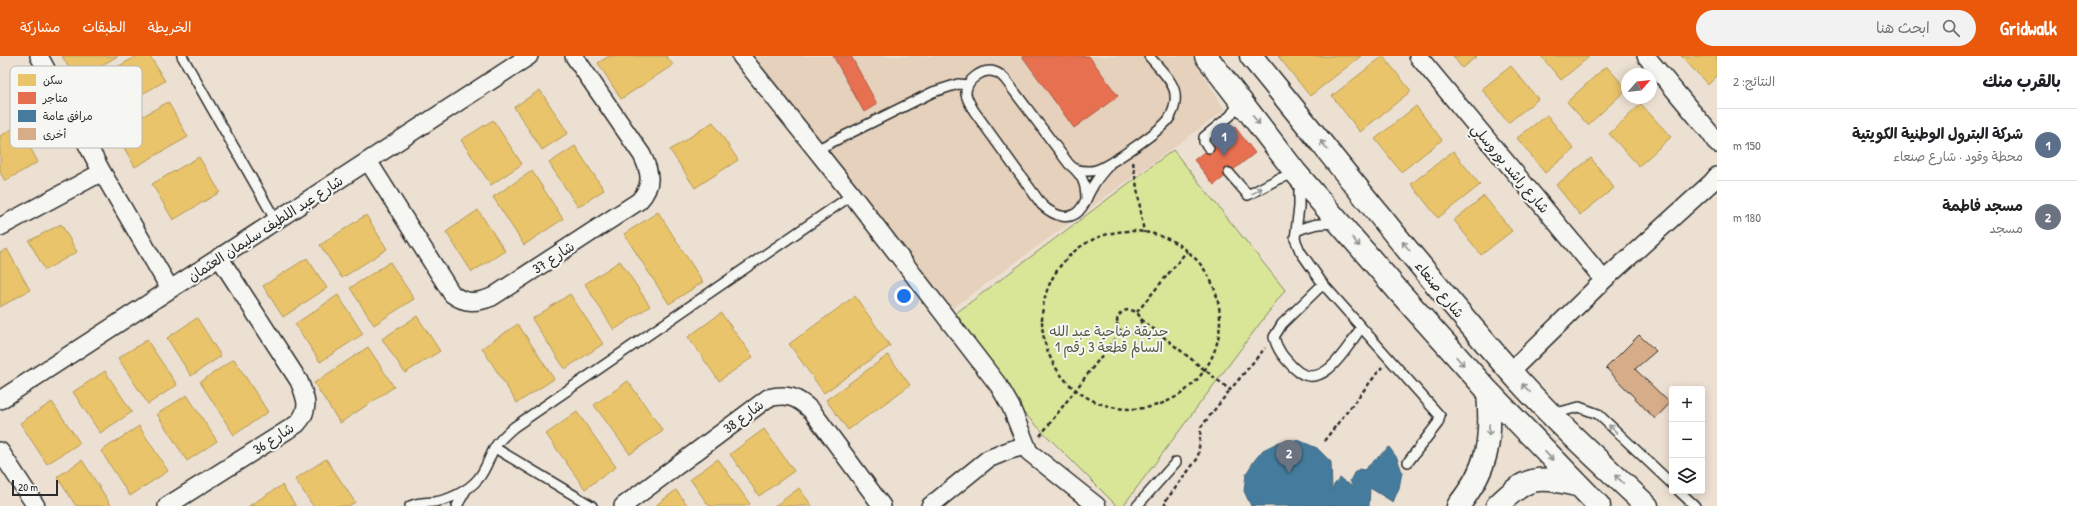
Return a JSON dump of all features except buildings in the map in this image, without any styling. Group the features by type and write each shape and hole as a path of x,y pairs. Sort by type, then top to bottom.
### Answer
{"main road":[{"path":"1206,56 1298,174 1401,294 1488,391 1576,485 1599,506"},
{"name":"شارع صنعاء","path":"1251,56 1464,318 1510,372 1551,414 1647,506"},
{"path":"1401,294 1411,299 1421,297 1428,289 1428,279 1424,268"},
{"path":"1440,338 1438,331 1439,324 1444,318 1450,315 1458,315 1464,318"},
{"path":"1462,501 1480,472 1489,444 1490,418 1488,391"},
{"path":"1497,506 1515,489 1531,480 1553,479 1576,485"},
{"path":"1462,501 1477,492 1483,494 1487,498 1490,506"}],"street":[{"path":"39,56 44,66"},
{"name":"شارع عبد اللطيف سليمان العثمان","path":"0,400 529,56"},
{"name":"شارع 37","path":"368,161 452,294 460,300 469,302 480,302 492,297 639,201 649,187 650,176 645,161 574,56"},
{"path":"741,56 852,195 999,386 1010,407 1025,446 1029,452 1097,506"},
{"name":"شارع راشد بوروسلي","path":"1418,56 1604,280"},
{"path":"1646,56 1710,133 1717,144"},
{"path":"89,148 170,289"},
{"path":"0,227 102,172"},
{"path":"1510,372 1604,280 1717,176"},
{"name":"شارع 36","path":"167,506 297,424 305,416 305,394 298,381 219,257"},
{"name":"شارع 38","path":"623,506 768,398 780,395 791,397 802,402 812,411 882,506"},
{"path":"930,506 988,459 1025,446"},
{"path":"0,451 36,506"}],"lane":[{"path":"182,56 276,221"},
{"path":"1075,169 1084,172 1096,170 1109,165 1131,150 1170,119 1175,103 1175,92 1171,84 1149,56"},
{"path":"1086,198 1084,182 1005,79 996,72 990,71 974,77 968,85 966,94 974,111 1042,205 1052,214 1061,217 1077,213 1109,165"},
{"path":"816,150 933,92 953,85 968,85"},
{"path":"1209,148 1204,142 1204,137 1230,116 1241,100"},
{"path":"1229,173 1248,195 1278,179 1298,174 1299,207 1295,239 1300,251 1323,284 1440,416 1438,424 1408,462"},
{"path":"410,506 419,502 447,499 467,488 478,480 488,465 495,448 505,435 514,427 852,195"},
{"path":"1296,231 1318,224 1341,224"},
{"path":"1323,284 1282,324 1274,337 1277,349 1287,362 1298,372 1311,377 1319,376 1327,371 1361,328"},
{"path":"1551,414 1580,407 1598,414 1669,481"},
{"path":"495,448 592,506"},
{"path":"1137,506 1176,462"},
{"path":"456,506 467,488"},
{"path":"1682,494 1695,506"}],"path":[{"path":"1131,150 1144,233"},
{"path":"1129,230 1144,233 1160,235 1187,251 1208,274 1219,304 1219,335 1209,364 1190,388 1163,404 1132,410 1102,405 1074,390 1054,366 1043,337 1042,306 1052,276 1072,252 1099,236 1129,230"},
{"path":"1137,312 1187,251"},
{"path":"1141,319 1140,327 1135,333 1128,335 1120,332 1116,325 1117,317 1122,311 1129,309 1137,312 1141,319 1230,390"},
{"path":"1025,446 1032,446 1120,332"},
{"path":"1167,506 1164,503 1198,458 1201,427 1274,337"},
{"path":"1324,441 1389,358"}],"shaded area":[{"path":"751,56 1192,56 1225,110 946,313"}],"green space":[{"name":"حديقة ضاحية عبد الله السالم قطعة 3 رقم 1","path":"1173,150 1285,290 1123,506 1117,506 1023,412 956,313"}],"place":[{"name":"شركة البترول الوطنية الكويتية","path":"1224,156"},
{"name":"مسجد فاطمة","path":"1289,473"}]}
